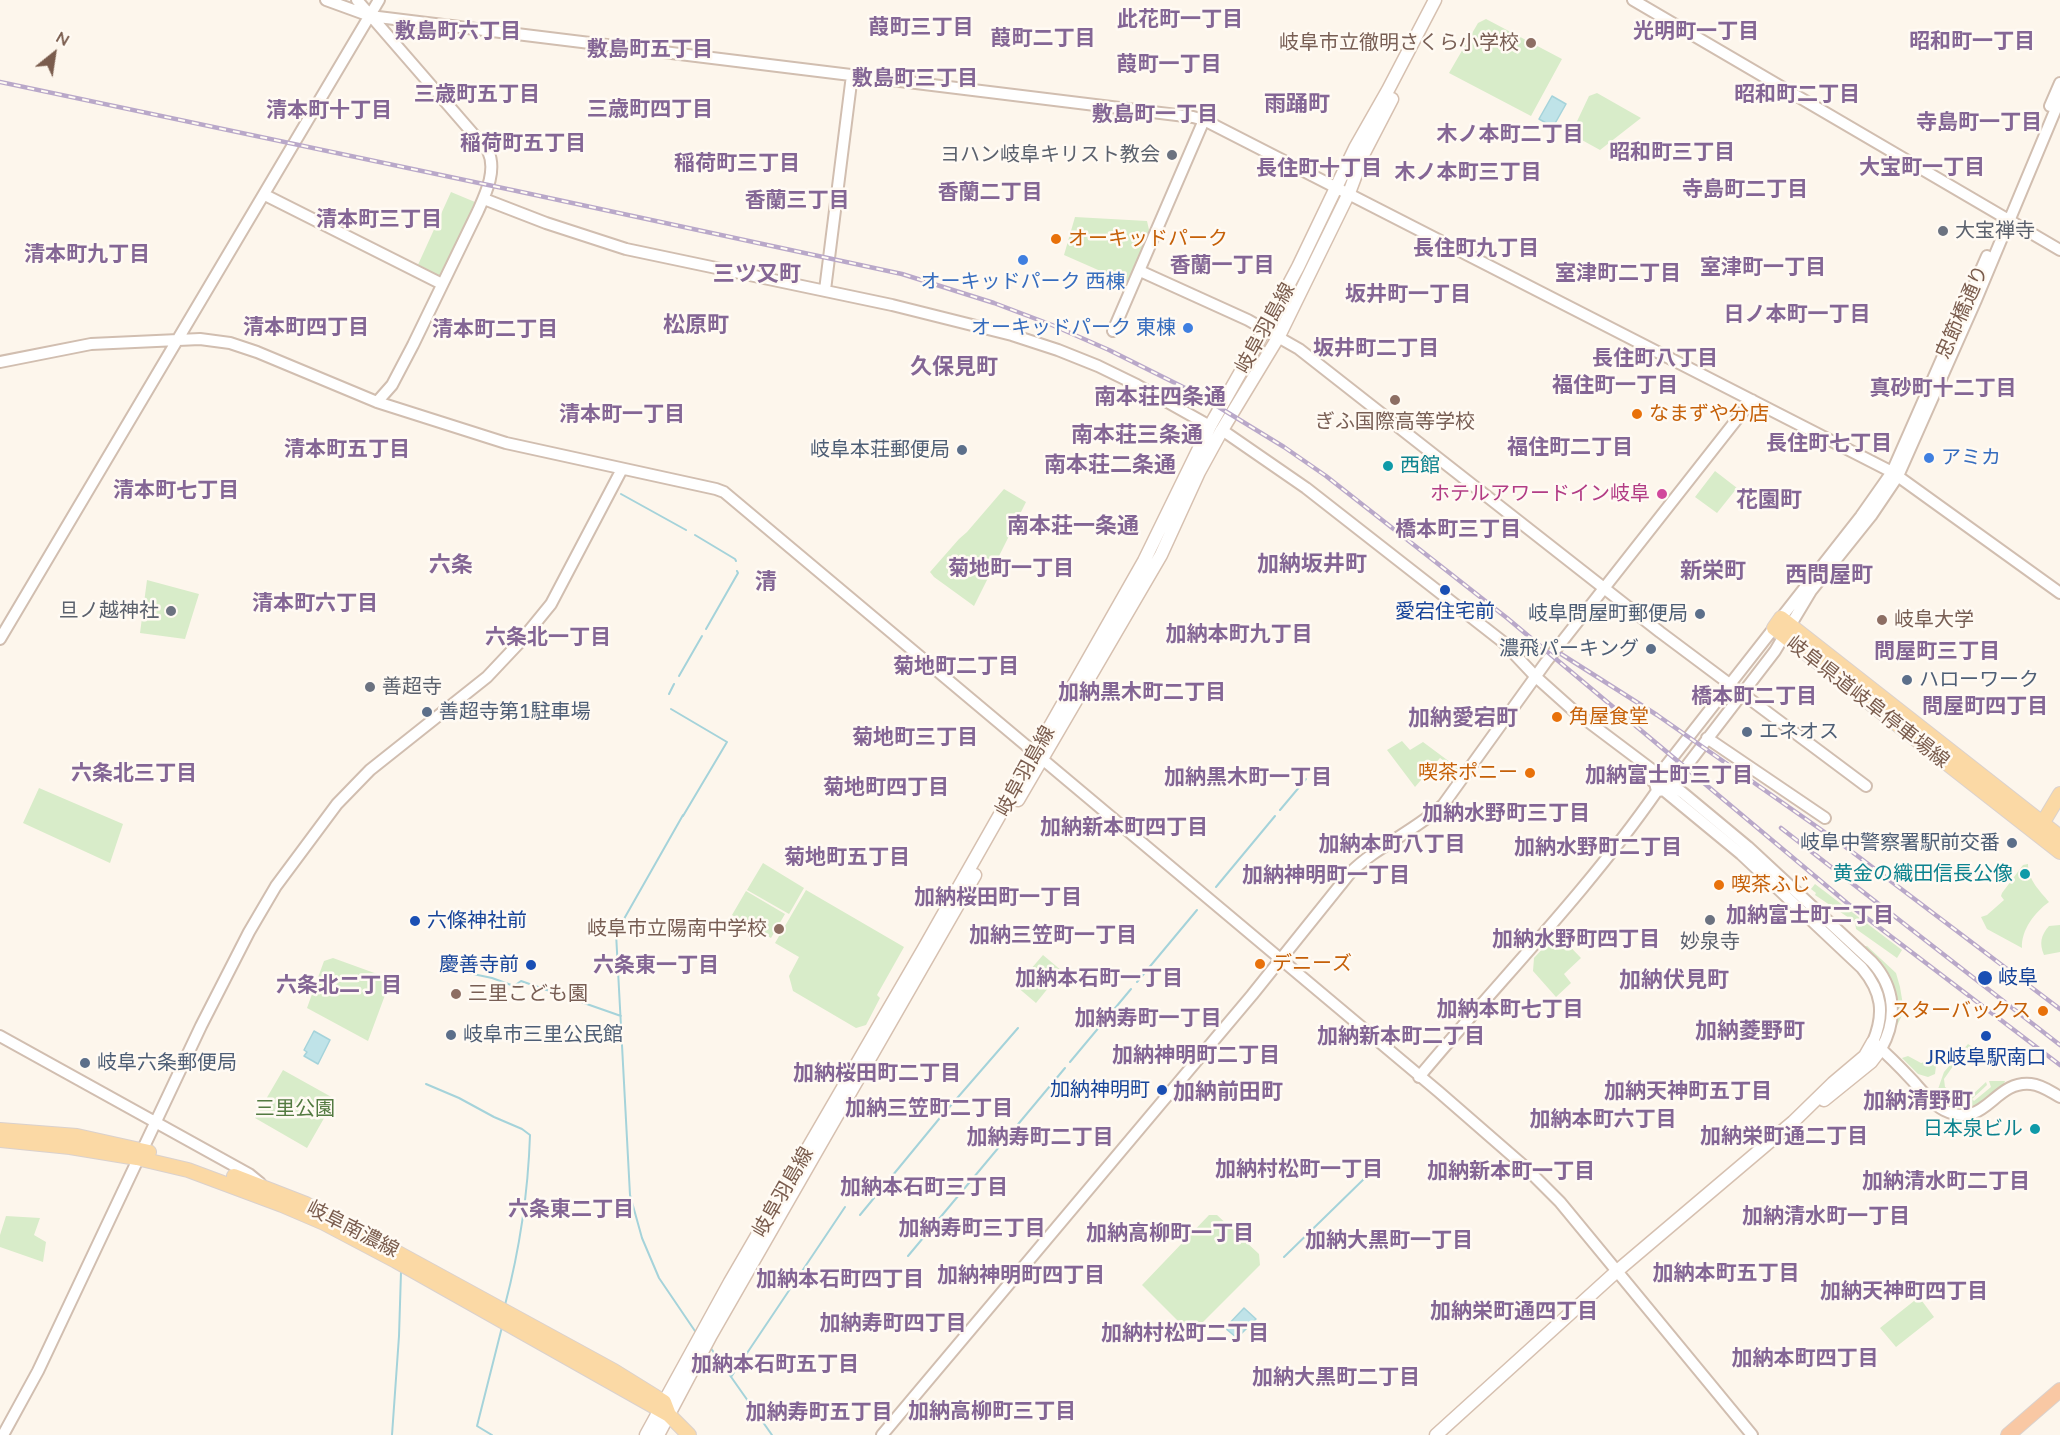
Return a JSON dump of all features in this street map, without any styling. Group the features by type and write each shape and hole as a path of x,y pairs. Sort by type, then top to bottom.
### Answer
{"highway":[{"path":"2008,1435 2060,1390"},
{"path":"2019,1435 2060,1400"}],"main road":[{"name":"岐阜羽島線","path":"646,1435 664,1409 730,1282 1038,757 1216,428 1298,267 1336,186 1435,0"},
{"name":"岐阜羽島線","path":"1216,428 1279,336 1349,193 1364,153 1444,0"},
{"name":"岐阜県道岐阜停車場線","path":"1783,627 2050,831 2060,852"},
{"path":"2050,831 2060,794"},
{"path":"1436,1435 1617,1271 1792,1122 1872,1062 1877,1045"},
{"name":"岐阜南濃線","path":"0,1130 76,1136 140,1154 239,1187 324,1223 664,1409"},
{"name":"岐阜南濃線","path":"0,1140 140,1154 191,1162 265,1187 306,1204 397,1251 568,1346 664,1409 689,1435"},
{"name":"岐阜羽島線","path":"658,1435 664,1409"}],"street":[{"path":"326,0 370,16 1204,120 1895,474 2060,593"},
{"path":"357,0 488,150 492,163 484,199 392,385 377,402"},
{"path":"0,639 379,0"},
{"path":"1633,0 2060,250"},
{"path":"825,290 852,75"},
{"name":"忠節橋通り","path":"2007,218 2060,82"},
{"name":"忠節橋通り","path":"1783,627 1861,516 1895,474 2060,99"},
{"path":"1113,332 1204,120"},
{"path":"477,138 488,135"},
{"path":"265,195 442,284"},
{"path":"484,199 546,223 626,249 825,290 1002,332 1058,350 1116,374 1216,428 1306,488 1503,642 1569,715 1757,854 1878,968 1887,983 1892,1002 1889,1029 1877,1045 1941,1109 1964,1116 1975,1114 2005,1090 2023,1084 2042,1087 2060,1097"},
{"path":"1140,271 1265,329 1299,349 1605,590 1866,786"},
{"path":"0,362 91,344 180,339 220,341 248,349 377,402 506,443 724,492 1524,1166 1560,1203 1752,1435"},
{"path":"882,1435 1356,867 1443,805 1536,677 1752,400"},
{"path":"3,1435 38,1371 155,1121 249,932 282,877 337,804 370,770 487,677 520,642 551,604 622,469"},
{"path":"1662,785 1707,738 1742,694 1783,627"},
{"path":"1419,1077 1546,931 1646,809 1731,685 1783,627"},
{"path":"1707,738 1825,818"},
{"path":"0,1035 249,1174 265,1187"}],"green space":[{"path":"1486,19 1562,59 1531,116 1449,73 1478,23"},
{"path":"1597,93 1641,118 1600,150 1571,134 1589,96"},
{"path":"451,192 475,202 441,277 417,267"},
{"path":"1075,217 1147,221 1150,234 1130,284 1064,255"},
{"path":"1715,471 1737,488 1717,513 1695,497"},
{"path":"1004,489 1026,502 974,606 930,572"},
{"path":"147,580 199,594 185,639 140,633"},
{"path":"1402,741 1410,750 1423,742 1462,771 1461,773 1440,758 1415,787 1387,750"},
{"path":"39,788 123,824 110,863 23,823"},
{"path":"763,863 804,888 789,914 747,890"},
{"path":"2028,864 2032,880 2049,902 2026,928 2022,948 1987,929 1981,917 1987,915 2004,900 2002,893 2023,865"},
{"path":"1815,884 1902,950 1897,958 1856,929 1855,922 1815,895 1816,893 1811,889"},
{"path":"806,890 904,947 877,995 880,998 866,1025 856,1028 793,991 789,976 799,957 775,943"},
{"path":"746,891 785,914 771,938 732,915"},
{"path":"2060,925 2060,952 2044,955 2041,943 2044,933 2049,926"},
{"path":"1557,933 1581,958 1564,974 1571,983 1556,997 1533,971 1534,958"},
{"path":"1867,946 1896,973 1904,1011 1894,1032 1895,995 1880,966 1863,947"},
{"path":"1043,955 1062,971 1036,1003 1016,986"},
{"path":"333,958 391,979 368,1041 307,1008 324,961"},
{"path":"1968,1044 1974,1048 1974,1052 1971,1056 1963,1052 1944,1079 1945,1087 1964,1100 1986,1082 1987,1085 1972,1099 1974,1101 1991,1087 1989,1081 2005,1081 1979,1104 1965,1109 1949,1106 1943,1102 1937,1092 1944,1072"},
{"path":"1908,1056 1921,1063 1928,1061 1936,1066 1935,1074 1928,1077 1918,1074 1902,1058"},
{"name":"三里公園","path":"283,1070 335,1099 307,1148 255,1118"},
{"path":"1209,1215 1217,1215 1259,1254 1260,1265 1191,1334 1142,1285"},
{"path":"6,1216 40,1218 34,1235 46,1242 43,1262 0,1247 0,1235"},
{"path":"1919,1297 1934,1317 1896,1347 1880,1328"}],"water":[{"path":"1552,96 1566,104 1553,127 1539,119"},
{"path":"314,1031 330,1040 318,1064 304,1056 307,1052 304,1050"},
{"path":"1244,1308 1256,1319 1237,1338 1225,1328"}],"waterway":[{"path":"621,494 686,530"},
{"path":"695,535 736,561"},
{"path":"706,629 738,573 737,571"},
{"path":"679,676 702,636"},
{"path":"669,694 674,684"},
{"path":"671,709 727,742 683,816"},
{"path":"1280,810 1306,779"},
{"path":"683,815 616,933 630,1195 642,1238 659,1278 697,1334"},
{"path":"1216,887 1275,816"},
{"path":"1137,982 1197,910"},
{"path":"454,970 492,978 514,986 521,981 621,1016"},
{"path":"1070,1062 1131,989"},
{"path":"860,1215 1018,1028"},
{"path":"908,1256 1065,1068"},
{"path":"426,1084 459,1098 530,1135 522,1221 505,1305"},
{"path":"1284,1257 1368,1175"},
{"path":"731,1377 845,1207"},
{"path":"392,1435 401,1272"},
{"path":"492,1435 477,1426 502,1327"},
{"path":"710,1347 772,1435"}],"railway":[{"path":"0,82 902,274 994,303 1109,350 1199,395 1284,447 1326,476 1507,618 1847,903 2060,1065"},
{"path":"1561,654 1657,715 1843,845 2060,1009"},
{"path":"1781,828 2060,1045"}],"place":[{"name":"岐阜市立徹明さくら小学校","path":"1531,43"},
{"name":"ヨハン岐阜キリスト教会","path":"1172,155"},
{"name":"大宝禅寺","path":"1943,231"},
{"name":"オーキッドパーク","path":"1056,239"},
{"name":"オーキッドパーク 西棟","path":"1023,260"},
{"name":"オーキッドパーク 東棟","path":"1188,328"},
{"name":"ぎふ国際高等学校","path":"1395,400"},
{"name":"なまずや分店","path":"1637,414"},
{"name":"岐阜本荘郵便局","path":"962,450"},
{"name":"アミカ","path":"1929,458"},
{"name":"西館","path":"1388,466"},
{"name":"ホテルアワードイン岐阜","path":"1662,494"},
{"name":"愛宕住宅前","path":"1445,590"},
{"name":"旦ノ越神社","path":"171,611"},
{"name":"岐阜問屋町郵便局","path":"1700,614"},
{"name":"岐阜大学","path":"1882,620"},
{"name":"濃飛パーキング","path":"1651,649"},
{"name":"ハローワーク","path":"1907,680"},
{"name":"善超寺","path":"370,687"},
{"name":"善超寺第1駐車場","path":"427,712"},
{"name":"角屋食堂","path":"1557,717"},
{"name":"エネオス","path":"1747,732"},
{"name":"喫茶ポニー","path":"1530,773"},
{"name":"岐阜中警察署駅前交番","path":"2012,843"},
{"name":"黄金の織田信長公像","path":"2025,874"},
{"name":"喫茶ふじ","path":"1719,885"},
{"name":"妙泉寺","path":"1710,920"},
{"name":"六條神社前","path":"415,921"},
{"name":"岐阜市立陽南中学校","path":"779,929"},
{"name":"デニーズ","path":"1260,964"},
{"name":"慶善寺前","path":"531,965"},
{"name":"岐阜","path":"1985,978"},
{"name":"三里こども園","path":"456,994"},
{"name":"スターバックス","path":"2043,1011"},
{"name":"岐阜市三里公民館","path":"451,1035"},
{"name":"JR岐阜駅南口","path":"1986,1036"},
{"name":"岐阜六条郵便局","path":"85,1063"},
{"name":"加納神明町","path":"1162,1090"},
{"name":"日本泉ビル","path":"2035,1129"}],"district":[{"name":"此花町一丁目","path":"1180,19"},
{"name":"葭町三丁目","path":"921,27"},
{"name":"敷島町六丁目","path":"458,31"},
{"name":"光明町一丁目","path":"1696,31"},
{"name":"葭町二丁目","path":"1043,38"},
{"name":"昭和町一丁目","path":"1972,41"},
{"name":"敷島町五丁目","path":"650,49"},
{"name":"葭町一丁目","path":"1169,64"},
{"name":"敷島町三丁目","path":"915,78"},
{"name":"三歳町五丁目","path":"477,94"},
{"name":"昭和町二丁目","path":"1797,94"},
{"name":"雨踊町","path":"1297,104"},
{"name":"三歳町四丁目","path":"650,109"},
{"name":"清本町十丁目","path":"329,110"},
{"name":"敷島町一丁目","path":"1155,114"},
{"name":"寺島町一丁目","path":"1979,122"},
{"name":"木ノ本町二丁目","path":"1510,134"},
{"name":"稲荷町五丁目","path":"523,143"},
{"name":"昭和町三丁目","path":"1672,152"},
{"name":"稲荷町三丁目","path":"737,163"},
{"name":"大宝町一丁目","path":"1922,167"},
{"name":"長住町十丁目","path":"1319,168"},
{"name":"木ノ本町三丁目","path":"1468,172"},
{"name":"寺島町二丁目","path":"1745,189"},
{"name":"香蘭二丁目","path":"990,192"},
{"name":"香蘭三丁目","path":"797,200"},
{"name":"清本町三丁目","path":"379,219"},
{"name":"長住町九丁目","path":"1476,248"},
{"name":"清本町九丁目","path":"87,254"},
{"name":"香蘭一丁目","path":"1222,265"},
{"name":"室津町一丁目","path":"1763,267"},
{"name":"室津町二丁目","path":"1618,273"},
{"name":"三ツ又町","path":"757,274"},
{"name":"坂井町一丁目","path":"1408,294"},
{"name":"日ノ本町一丁目","path":"1797,314"},
{"name":"松原町","path":"696,325"},
{"name":"清本町四丁目","path":"306,327"},
{"name":"清本町二丁目","path":"495,329"},
{"name":"坂井町二丁目","path":"1376,348"},
{"name":"長住町八丁目","path":"1655,358"},
{"name":"久保見町","path":"954,367"},
{"name":"福住町一丁目","path":"1615,385"},
{"name":"真砂町十二丁目","path":"1943,388"},
{"name":"南本荘四条通","path":"1160,397"},
{"name":"清本町一丁目","path":"622,414"},
{"name":"南本荘三条通","path":"1137,435"},
{"name":"長住町七丁目","path":"1829,443"},
{"name":"福住町二丁目","path":"1570,447"},
{"name":"清本町五丁目","path":"347,449"},
{"name":"南本荘二条通","path":"1110,465"},
{"name":"清本町七丁目","path":"176,490"},
{"name":"花園町","path":"1769,500"},
{"name":"南本荘一条通","path":"1073,526"},
{"name":"橋本町三丁目","path":"1458,529"},
{"name":"加納坂井町","path":"1312,564"},
{"name":"六条","path":"451,565"},
{"name":"菊地町一丁目","path":"1011,568"},
{"name":"新栄町","path":"1713,571"},
{"name":"西問屋町","path":"1829,575"},
{"name":"清","path":"766,582"},
{"name":"清本町六丁目","path":"315,603"},
{"name":"加納本町九丁目","path":"1239,634"},
{"name":"六条北一丁目","path":"548,637"},
{"name":"問屋町三丁目","path":"1937,651"},
{"name":"菊地町二丁目","path":"956,666"},
{"name":"加納黒木町二丁目","path":"1142,692"},
{"name":"橋本町二丁目","path":"1754,696"},
{"name":"問屋町四丁目","path":"1985,706"},
{"name":"加納愛宕町","path":"1463,718"},
{"name":"菊地町三丁目","path":"915,737"},
{"name":"六条北三丁目","path":"134,773"},
{"name":"加納富士町三丁目","path":"1669,775"},
{"name":"加納黒木町一丁目","path":"1248,777"},
{"name":"菊地町四丁目","path":"886,787"},
{"name":"加納水野町三丁目","path":"1506,813"},
{"name":"加納新本町四丁目","path":"1124,827"},
{"name":"加納本町八丁目","path":"1392,844"},
{"name":"加納水野町二丁目","path":"1598,847"},
{"name":"菊地町五丁目","path":"847,857"},
{"name":"加納神明町一丁目","path":"1326,875"},
{"name":"加納桜田町一丁目","path":"998,897"},
{"name":"加納富士町二丁目","path":"1810,915"},
{"name":"加納三笠町一丁目","path":"1053,935"},
{"name":"加納水野町四丁目","path":"1576,939"},
{"name":"六条東一丁目","path":"656,965"},
{"name":"加納本石町一丁目","path":"1099,978"},
{"name":"加納伏見町","path":"1674,980"},
{"name":"六条北二丁目","path":"339,985"},
{"name":"加納本町七丁目","path":"1510,1009"},
{"name":"加納寿町一丁目","path":"1148,1018"},
{"name":"加納菱野町","path":"1750,1031"},
{"name":"加納新本町二丁目","path":"1401,1036"},
{"name":"加納神明町二丁目","path":"1196,1055"},
{"name":"加納桜田町二丁目","path":"877,1073"},
{"name":"加納天神町五丁目","path":"1688,1091"},
{"name":"加納前田町","path":"1228,1092"},
{"name":"加納清野町","path":"1918,1101"},
{"name":"加納三笠町二丁目","path":"929,1108"},
{"name":"加納本町六丁目","path":"1603,1119"},
{"name":"加納栄町通二丁目","path":"1784,1136"},
{"name":"加納寿町二丁目","path":"1040,1137"},
{"name":"加納村松町一丁目","path":"1299,1169"},
{"name":"加納新本町一丁目","path":"1511,1171"},
{"name":"加納清水町二丁目","path":"1946,1181"},
{"name":"加納本石町三丁目","path":"924,1187"},
{"name":"六条東二丁目","path":"571,1209"},
{"name":"加納清水町一丁目","path":"1826,1216"},
{"name":"加納寿町三丁目","path":"972,1228"},
{"name":"加納高柳町一丁目","path":"1170,1233"},
{"name":"加納大黒町一丁目","path":"1389,1240"},
{"name":"加納本町五丁目","path":"1726,1273"},
{"name":"加納神明町四丁目","path":"1021,1275"},
{"name":"加納本石町四丁目","path":"840,1279"},
{"name":"加納天神町四丁目","path":"1904,1291"},
{"name":"加納栄町通四丁目","path":"1514,1311"},
{"name":"加納寿町四丁目","path":"893,1323"},
{"name":"加納村松町二丁目","path":"1185,1333"},
{"name":"加納本町四丁目","path":"1805,1358"},
{"name":"加納本石町五丁目","path":"775,1364"},
{"name":"加納大黒町二丁目","path":"1336,1377"},
{"name":"加納高柳町三丁目","path":"992,1411"},
{"name":"加納寿町五丁目","path":"819,1412"}]}
